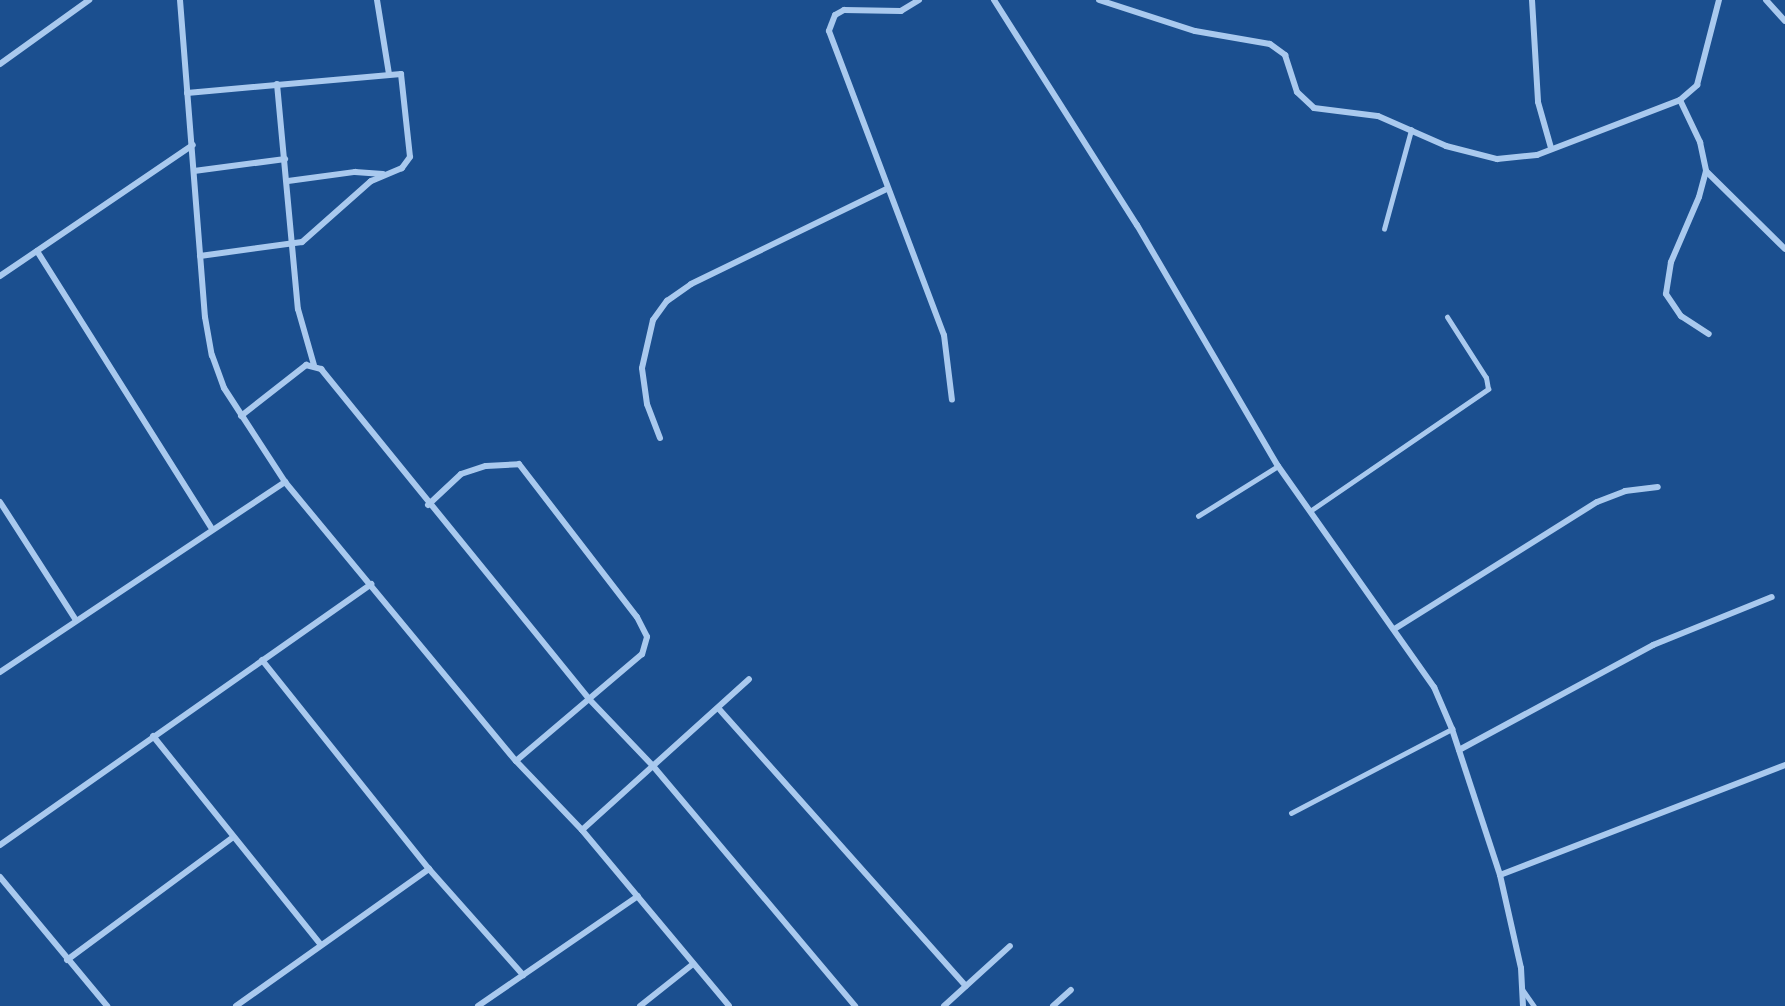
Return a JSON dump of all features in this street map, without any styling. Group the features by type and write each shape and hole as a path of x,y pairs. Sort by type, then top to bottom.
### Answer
{"street":[{"path":"0,64 89,0"},
{"path":"180,0 200,256 212,355 224,388 285,482 516,760 582,830 729,1006"},
{"path":"377,0 389,74"},
{"path":"919,0 901,11 844,10 835,15 829,31 948,345 952,400"},
{"path":"994,0 1137,225 1278,466 1396,628 1434,687 1452,729 1500,875 1523,990 1523,1006"},
{"path":"1099,0 1195,31 1270,44 1286,56 1297,92 1314,108 1378,116 1446,146 1497,159 1537,155 1680,100 1700,78 1719,0"},
{"path":"1532,0 1538,102 1551,148"},
{"path":"1766,0 1785,21"},
{"path":"187,93 401,74 404,81 410,157 402,168 383,174 355,172 288,181"},
{"path":"277,84 288,181 298,309 314,365 589,699 653,766 855,1006"},
{"path":"1680,100 1700,142 1706,171 1699,197 1671,261 1665,294 1681,316 1709,334"},
{"path":"0,276 193,145"},
{"path":"194,171 285,159"},
{"path":"1706,171 1785,249"},
{"path":"200,256 292,245 313,235 383,174"},
{"path":"660,438 647,404 642,368 653,320 667,301 691,284 887,189"},
{"path":"37,251 211,527"},
{"path":"241,416 306,365 314,365"},
{"path":"428,505 449,483 470,470 512,462 525,469 637,616 647,637 642,654 516,760"},
{"path":"0,672 211,527 285,482"},
{"path":"1396,628 1597,502 1625,491 1658,487"},
{"path":"0,502 75,619"},
{"path":"0,845 371,584"},
{"path":"1459,750 1653,645 1772,597"},
{"path":"262,660 429,869 523,975"},
{"path":"582,830 749,680"},
{"path":"719,709 966,986"},
{"path":"153,736 232,838 321,945"},
{"path":"1500,875 1785,765"},
{"path":"67,960 232,838"},
{"path":"236,1006 429,869"},
{"path":"0,877 106,1006"},
{"path":"478,1006 638,896"},
{"path":"944,1006 1010,946"},
{"path":"640,1006 693,963"},
{"path":"1053,1006 1071,990"}],"lane":[{"path":"1384,229 1412,130"},
{"path":"1310,511 1488,389 1486,378 1447,317"},
{"path":"1198,516 1278,466"},
{"path":"1291,813 1452,729"},
{"path":"1523,990 1534,1006"}]}
